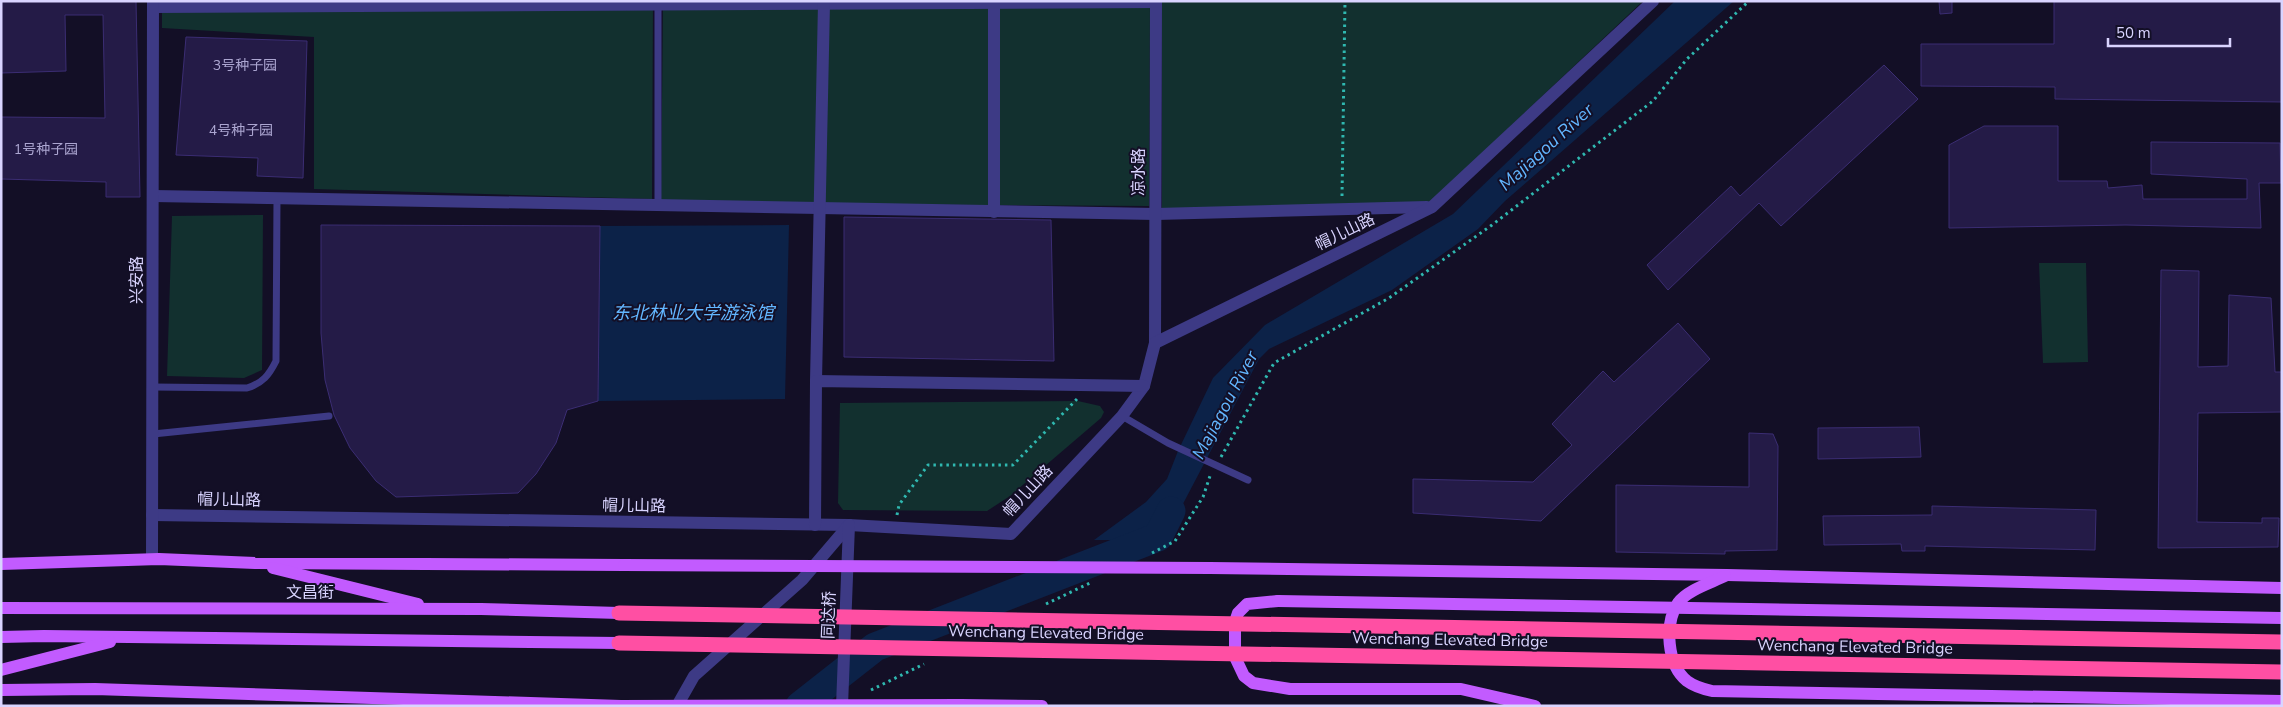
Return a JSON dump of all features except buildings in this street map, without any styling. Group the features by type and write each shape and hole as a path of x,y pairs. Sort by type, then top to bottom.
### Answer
{"highway":[{"name":"Wenchang Elevated Bridge","path":"619,613 2282,642"},
{"name":"Wenchang Elevated Bridge","path":"619,643 2282,672"}],"main road":[{"path":"1,556 47,554 123,559"},
{"path":"1,564 152,559 255,563 1210,568 1727,575 2282,588"},
{"path":"255,563 415,603 481,609"},
{"path":"1727,575 1687,595 1679,602 1670,628 1671,650 1678,672 1696,687 1712,691 2282,701"},
{"path":"1536,706 1461,690 1290,689 1253,683 1244,676 1235,657 1235,622 1238,613 1247,604 1278,601 2282,618"},
{"name":"文昌街","path":"1,608 481,609 619,613"},
{"path":"1,637 619,643"},
{"path":"1,670 123,638"},
{"path":"1,690 105,690 621,706 1042,706"}],"street":[{"name":"帽儿山路","path":"152,515 849,525 1011,534 1122,416 1144,386 1155,343 1432,207 1653,1"},
{"path":"153,4 1156,2"},
{"name":"凉水路","path":"1155,343 1156,2"},
{"path":"815,525 824,3"},
{"path":"994,3 994,212"},
{"name":"兴安路","path":"152,559 153,4"},
{"path":"153,196 658,207 1156,214 1432,207"},
{"path":"816,381 1144,386"},
{"path":"677,706 694,676 802,580 849,525"},
{"name":"同达桥","path":"842,706 849,525"}],"lane":[{"path":"658,2 658,207"},
{"path":"153,387 248,388 261,383 270,372 276,361 277,198"},
{"path":"152,434 329,416"},
{"path":"1122,416 1168,443 1248,480"}],"path":[{"path":"1342,210 1345,1"},
{"path":"1219,459 1274,363 1389,298 1538,190 1654,101 1687,60 1749,1"},
{"path":"895,528 899,505 928,465 1013,465 1090,386"},
{"path":"1148,554 1175,541 1203,497 1212,471"},
{"path":"1042,606 1095,580"},
{"path":"866,693 928,662"}],"green space":[{"path":"162,1 653,1 652,199 314,189 314,37 162,28"},
{"path":"663,1 1150,1 1149,206 661,203"},
{"path":"1162,1 1643,1 1430,202 1162,209"},
{"path":"263,215 262,370 244,378 167,376 172,216"},
{"path":"2039,263 2086,263 2088,362 2043,363"},
{"path":"1078,401 1100,406 1104,412 1101,418 1010,496 987,511 843,510 838,503 840,403"}],"water":[{"path":"1675,1 1734,1 1505,201 1478,229 1392,290 1269,349 1259,359 1164,540 1094,540 1146,502 1167,479 1178,451 1213,378 1265,325 1453,214"},
{"name":"东北林业大学游泳馆","path":"789,225 785,399 598,401 600,226"}],"waterway":[{"name":"Majiagou River","path":"800,706 875,647 1158,537 1171,511"}]}
